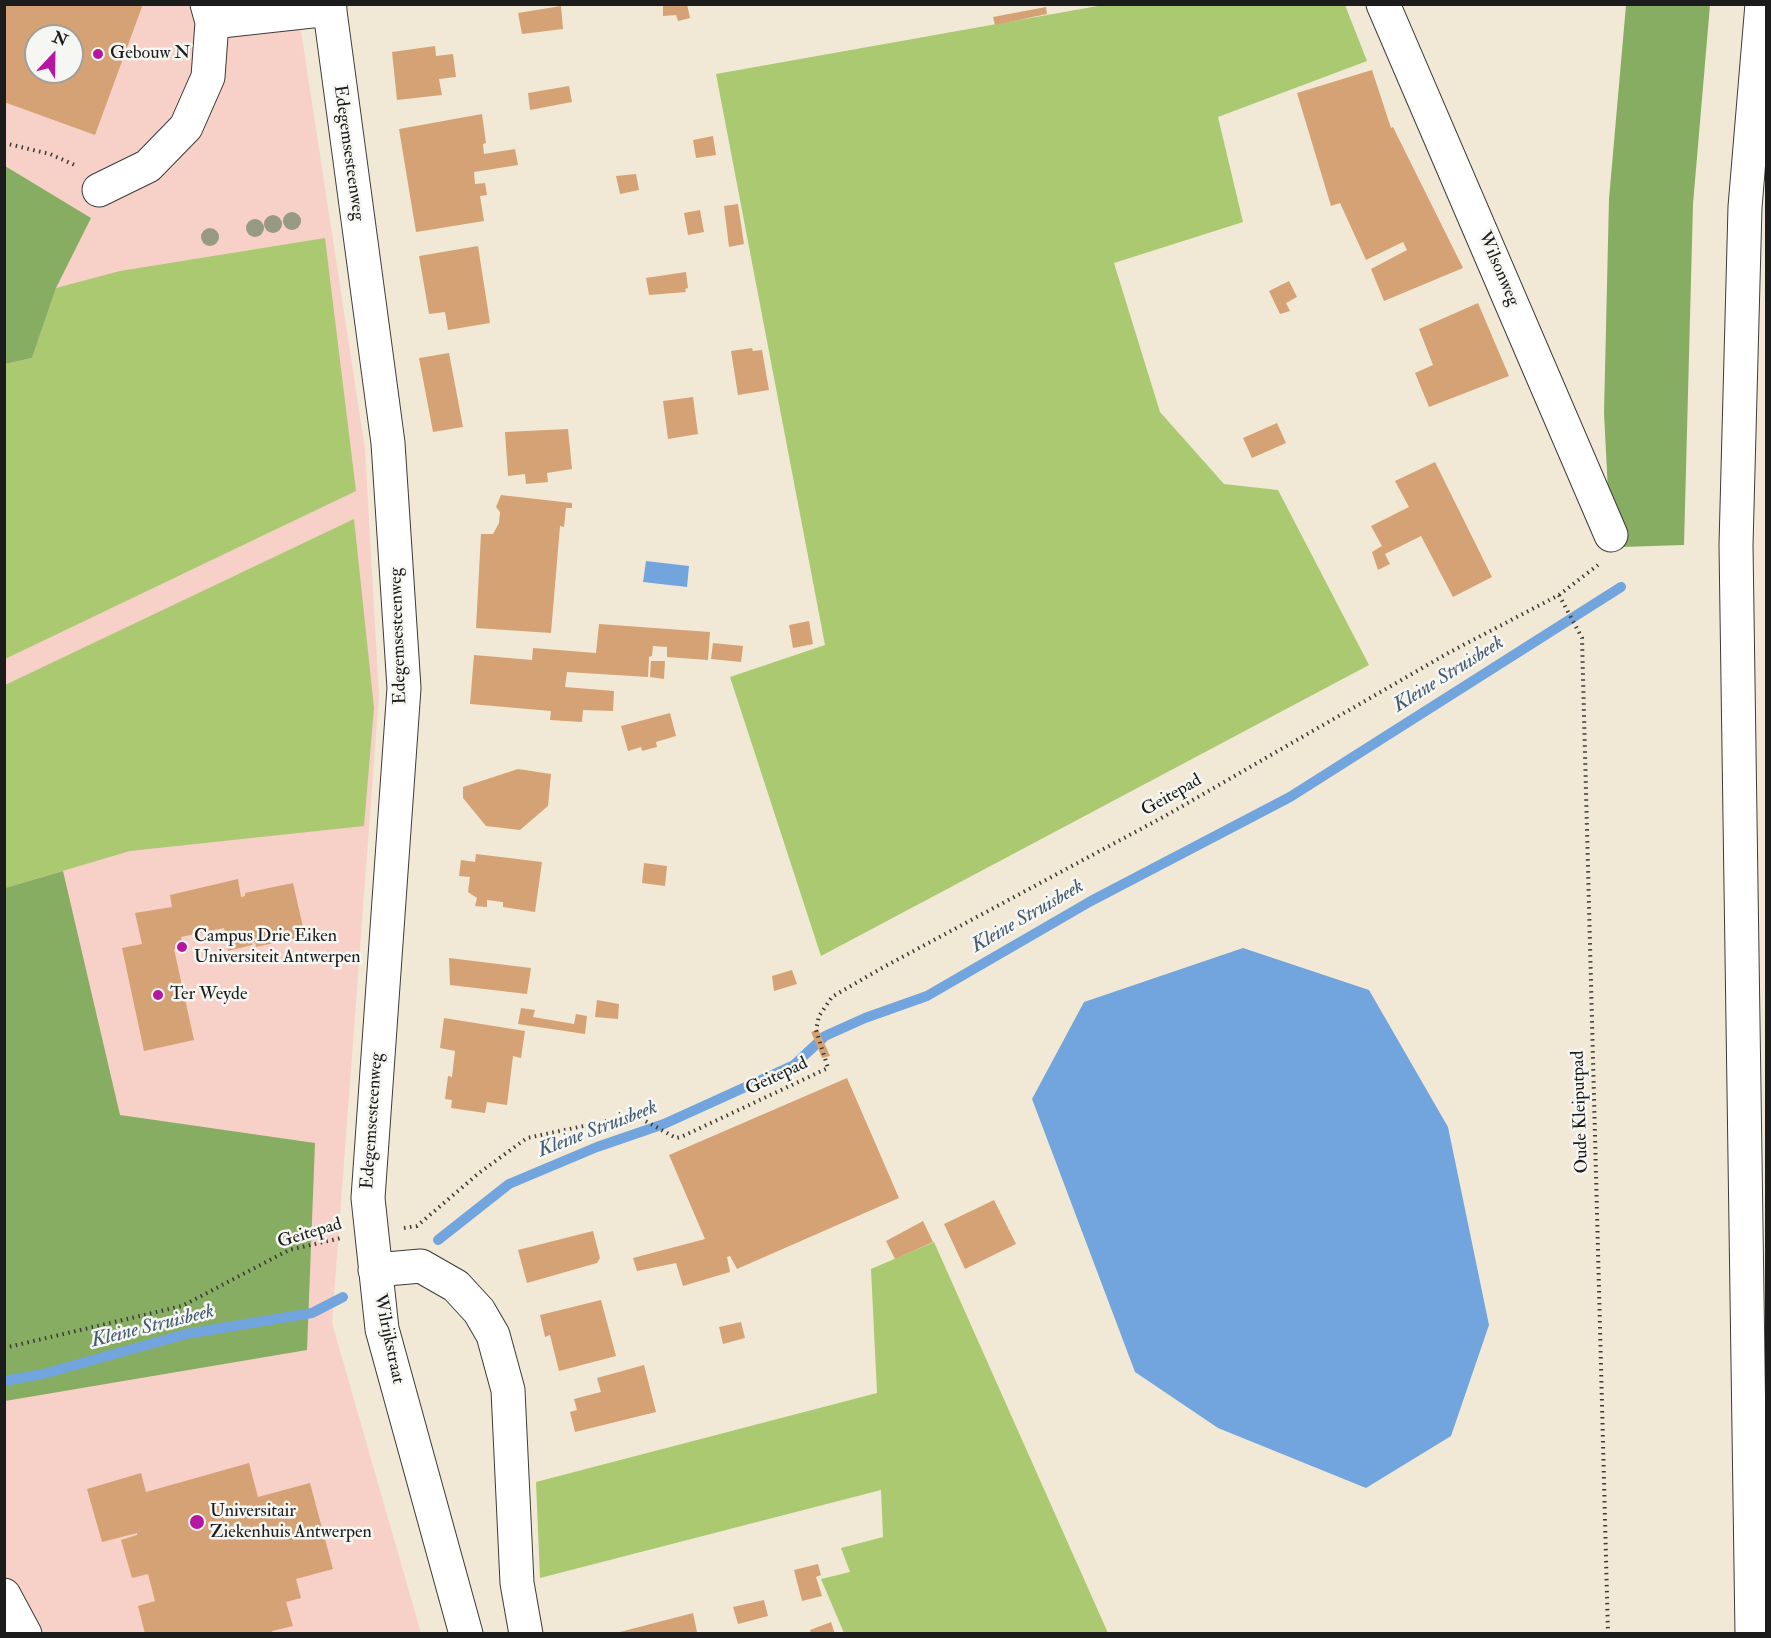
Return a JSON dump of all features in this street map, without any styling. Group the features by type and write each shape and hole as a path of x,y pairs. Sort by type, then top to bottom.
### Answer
{"main road":[{"name":"Wilsonweg","path":"1383,4 1611,535"},
{"path":"1752,1634 1736,545 1745,207 1762,4"},
{"path":"99,190 148,166 186,127 208,77 209,13 330,7"},
{"name":"Edegemsesteenweg","path":"330,7 388,443 404,688 368,1198 375,1270"},
{"name":"Wilrijkstraat","path":"466,1634 382,1329 375,1270 421,1266 456,1286 480,1311 493,1335 508,1390 517,1583 526,1634"},
{"path":"4,1595 25,1634"}],"path":[{"path":"4,143 50,154 81,168 99,190"},
{"name":"Geitepad","path":"4,1348 182,1306 289,1250 371,1231 417,1226 479,1173 527,1138 608,1119 640,1118 676,1138 681,1137 828,1068 816,1030 819,1016 832,997 880,969 1027,892 1450,652 1558,596 1609,556 1611,535"},
{"name":"Oude Kleiputpad","path":"1558,596 1582,638 1608,1634"}],"shaded area":[{"name":"Campus Drie Eiken Universiteit Antwerpen","path":"5,5 297,5 365,449 379,695 332,1323 421,1633 5,1634"}],"green space":[{"path":"1109,4 1345,5 1367,61 1218,117 1243,222 1114,263 1160,412 1224,484 1278,490 1369,665 821,956 730,677 825,645 716,74"},
{"path":"1626,5 1710,5 1693,204 1684,545 1621,547 1609,511 1604,413 1609,199"},
{"path":"5,166 91,218 56,288 32,358 5,364"},
{"path":"325,238 356,491 5,659 5,364 32,358 56,288 120,271"},
{"path":"354,519 374,708 364,826 130,851 5,888 5,685"},
{"path":"63,871 120,1115 315,1143 307,1350 5,1401 5,888"},
{"path":"934,1242 1108,1633 844,1633 821,1579 850,1572 841,1548 883,1537 881,1490 540,1578 536,1482 877,1393 871,1269"}],"water":[{"path":"646,561 689,566 687,587 643,582"},
{"path":"1243,948 1369,990 1448,1127 1489,1325 1451,1436 1366,1488 1218,1428 1135,1372 1032,1099 1084,1002"}],"building":[{"name":"Gebouw N","path":"4,4 143,4 95,135 4,102"},
{"path":"663,4 687,4 690,18 678,21 676,15 663,16"},
{"path":"561,6 563,29 522,34 518,13"},
{"path":"1046,7 1047,14 995,25 993,17"},
{"path":"435,46 436,56 453,54 456,77 439,79 442,95 397,100 392,52"},
{"path":"1372,70 1391,128 1393,127 1463,268 1384,301 1371,269 1407,250 1403,242 1366,260 1340,203 1331,206 1297,93"},
{"path":"569,86 572,102 530,110 528,93"},
{"path":"482,114 486,143 483,144 484,154 515,149 518,165 474,172 475,184 485,183 487,195 480,196 484,221 416,232 399,129"},
{"path":"713,136 716,155 696,158 693,140"},
{"path":"636,174 639,190 620,194 616,176"},
{"path":"738,204 744,244 729,247 724,206"},
{"path":"700,210 704,232 688,235 684,213"},
{"path":"478,246 490,323 448,330 445,312 429,314 419,256"},
{"path":"686,272 688,288 685,289 686,292 649,295 646,278"},
{"path":"1289,281 1297,297 1286,303 1290,311 1280,314 1269,291"},
{"path":"1478,303 1509,376 1429,407 1415,373 1433,365 1419,329"},
{"path":"752,348 753,351 762,350 769,390 738,395 731,351"},
{"path":"449,353 463,427 433,432 419,358"},
{"path":"693,397 698,434 668,439 663,401"},
{"path":"1277,423 1286,443 1252,458 1243,438"},
{"path":"568,429 572,469 547,473 548,482 526,484 525,474 508,476 505,432"},
{"path":"1435,462 1492,577 1453,597 1421,536 1385,554 1390,564 1378,570 1372,552 1382,546 1371,526 1409,507 1395,481"},
{"path":"501,495 572,503 572,508 566,508 564,527 560,526 551,633 476,628 481,534 493,534 499,523 500,512 496,507"},
{"path":"809,621 813,644 793,648 789,625"},
{"path":"599,624 710,632 708,660 667,657 667,647 653,646 652,656 649,657 648,677 567,672 565,687 614,691 613,711 583,710 582,722 550,720 551,711 470,704 474,655 532,660 533,648 596,653"},
{"path":"713,643 743,646 741,662 711,659"},
{"path":"651,661 665,661 664,679 650,677"},
{"path":"670,713 676,736 656,742 657,747 642,751 641,747 628,751 621,726"},
{"path":"518,769 551,774 548,806 520,830 486,826 463,798 463,787"},
{"path":"476,854 542,862 535,912 503,907 503,902 487,900 487,907 475,906 477,898 468,892 470,877 459,876 461,860 475,862"},
{"path":"644,863 667,866 665,886 642,883"},
{"name":"Ter Weyde","path":"238,879 241,897 245,896 245,893 293,883 305,936 256,947 255,942 252,945 228,951 224,928 181,937 183,946 174,949 194,1040 144,1051 122,948 142,944 135,913 172,907 170,895"},
{"path":"449,958 531,968 527,994 450,985"},
{"path":"792,970 797,984 774,991 772,976"},
{"path":"597,1000 619,1004 618,1019 595,1017"},
{"path":"521,1008 535,1010 533,1017 574,1024 576,1014 587,1016 585,1034 518,1024"},
{"path":"444,1018 525,1031 521,1058 513,1056 507,1105 487,1102 485,1113 451,1108 452,1100 445,1099 448,1076 452,1077 455,1051 440,1048"},
{"path":"818,1029 830,1056 822,1058 811,1032"},
{"path":"847,1078 899,1198 737,1269 730,1256 727,1257 730,1272 683,1286 676,1263 637,1271 633,1258 705,1239 669,1155"},
{"path":"994,1200 1016,1244 965,1269 944,1224"},
{"path":"923,1221 933,1242 895,1259 886,1241"},
{"path":"593,1231 600,1258 597,1263 527,1283 518,1250"},
{"path":"601,1300 616,1356 559,1371 550,1335 545,1337 540,1315"},
{"path":"741,1322 745,1338 723,1344 719,1327"},
{"path":"644,1365 656,1412 575,1432 570,1412 577,1410 574,1399 601,1392 597,1378"},
{"path":"249,1463 258,1497 310,1483 333,1569 296,1579 301,1598 286,1602 293,1626 272,1631 273,1634 145,1634 138,1606 155,1601 148,1574 132,1578 121,1540 137,1535 137,1533 102,1542 87,1489 141,1473 146,1492"},
{"path":"818,1564 821,1575 816,1577 822,1596 802,1601 794,1570"},
{"path":"764,1600 768,1616 738,1624 733,1607"},
{"path":"693,1613 697,1632 616,1634 616,1633"},
{"path":"831,1622 835,1634 811,1634 810,1630"}],"waterway":[{"name":"Kleine Struisbeek","path":"438,1240 509,1184 597,1147 664,1124 794,1065 825,1036 865,1018 927,996 1091,901 1290,797 1621,587"},
{"name":"Kleine Struisbeek","path":"4,1381 43,1374 186,1334 312,1313 343,1297"}],"place":[{"name":"Gebouw N","path":"98,54"},
{"name":"Campus Drie Eiken Universiteit Antwerpen","path":"182,947"},
{"name":"Ter Weyde","path":"158,995"},
{"name":"Universitair Ziekenhuis Antwerpen","path":"197,1522"}]}
